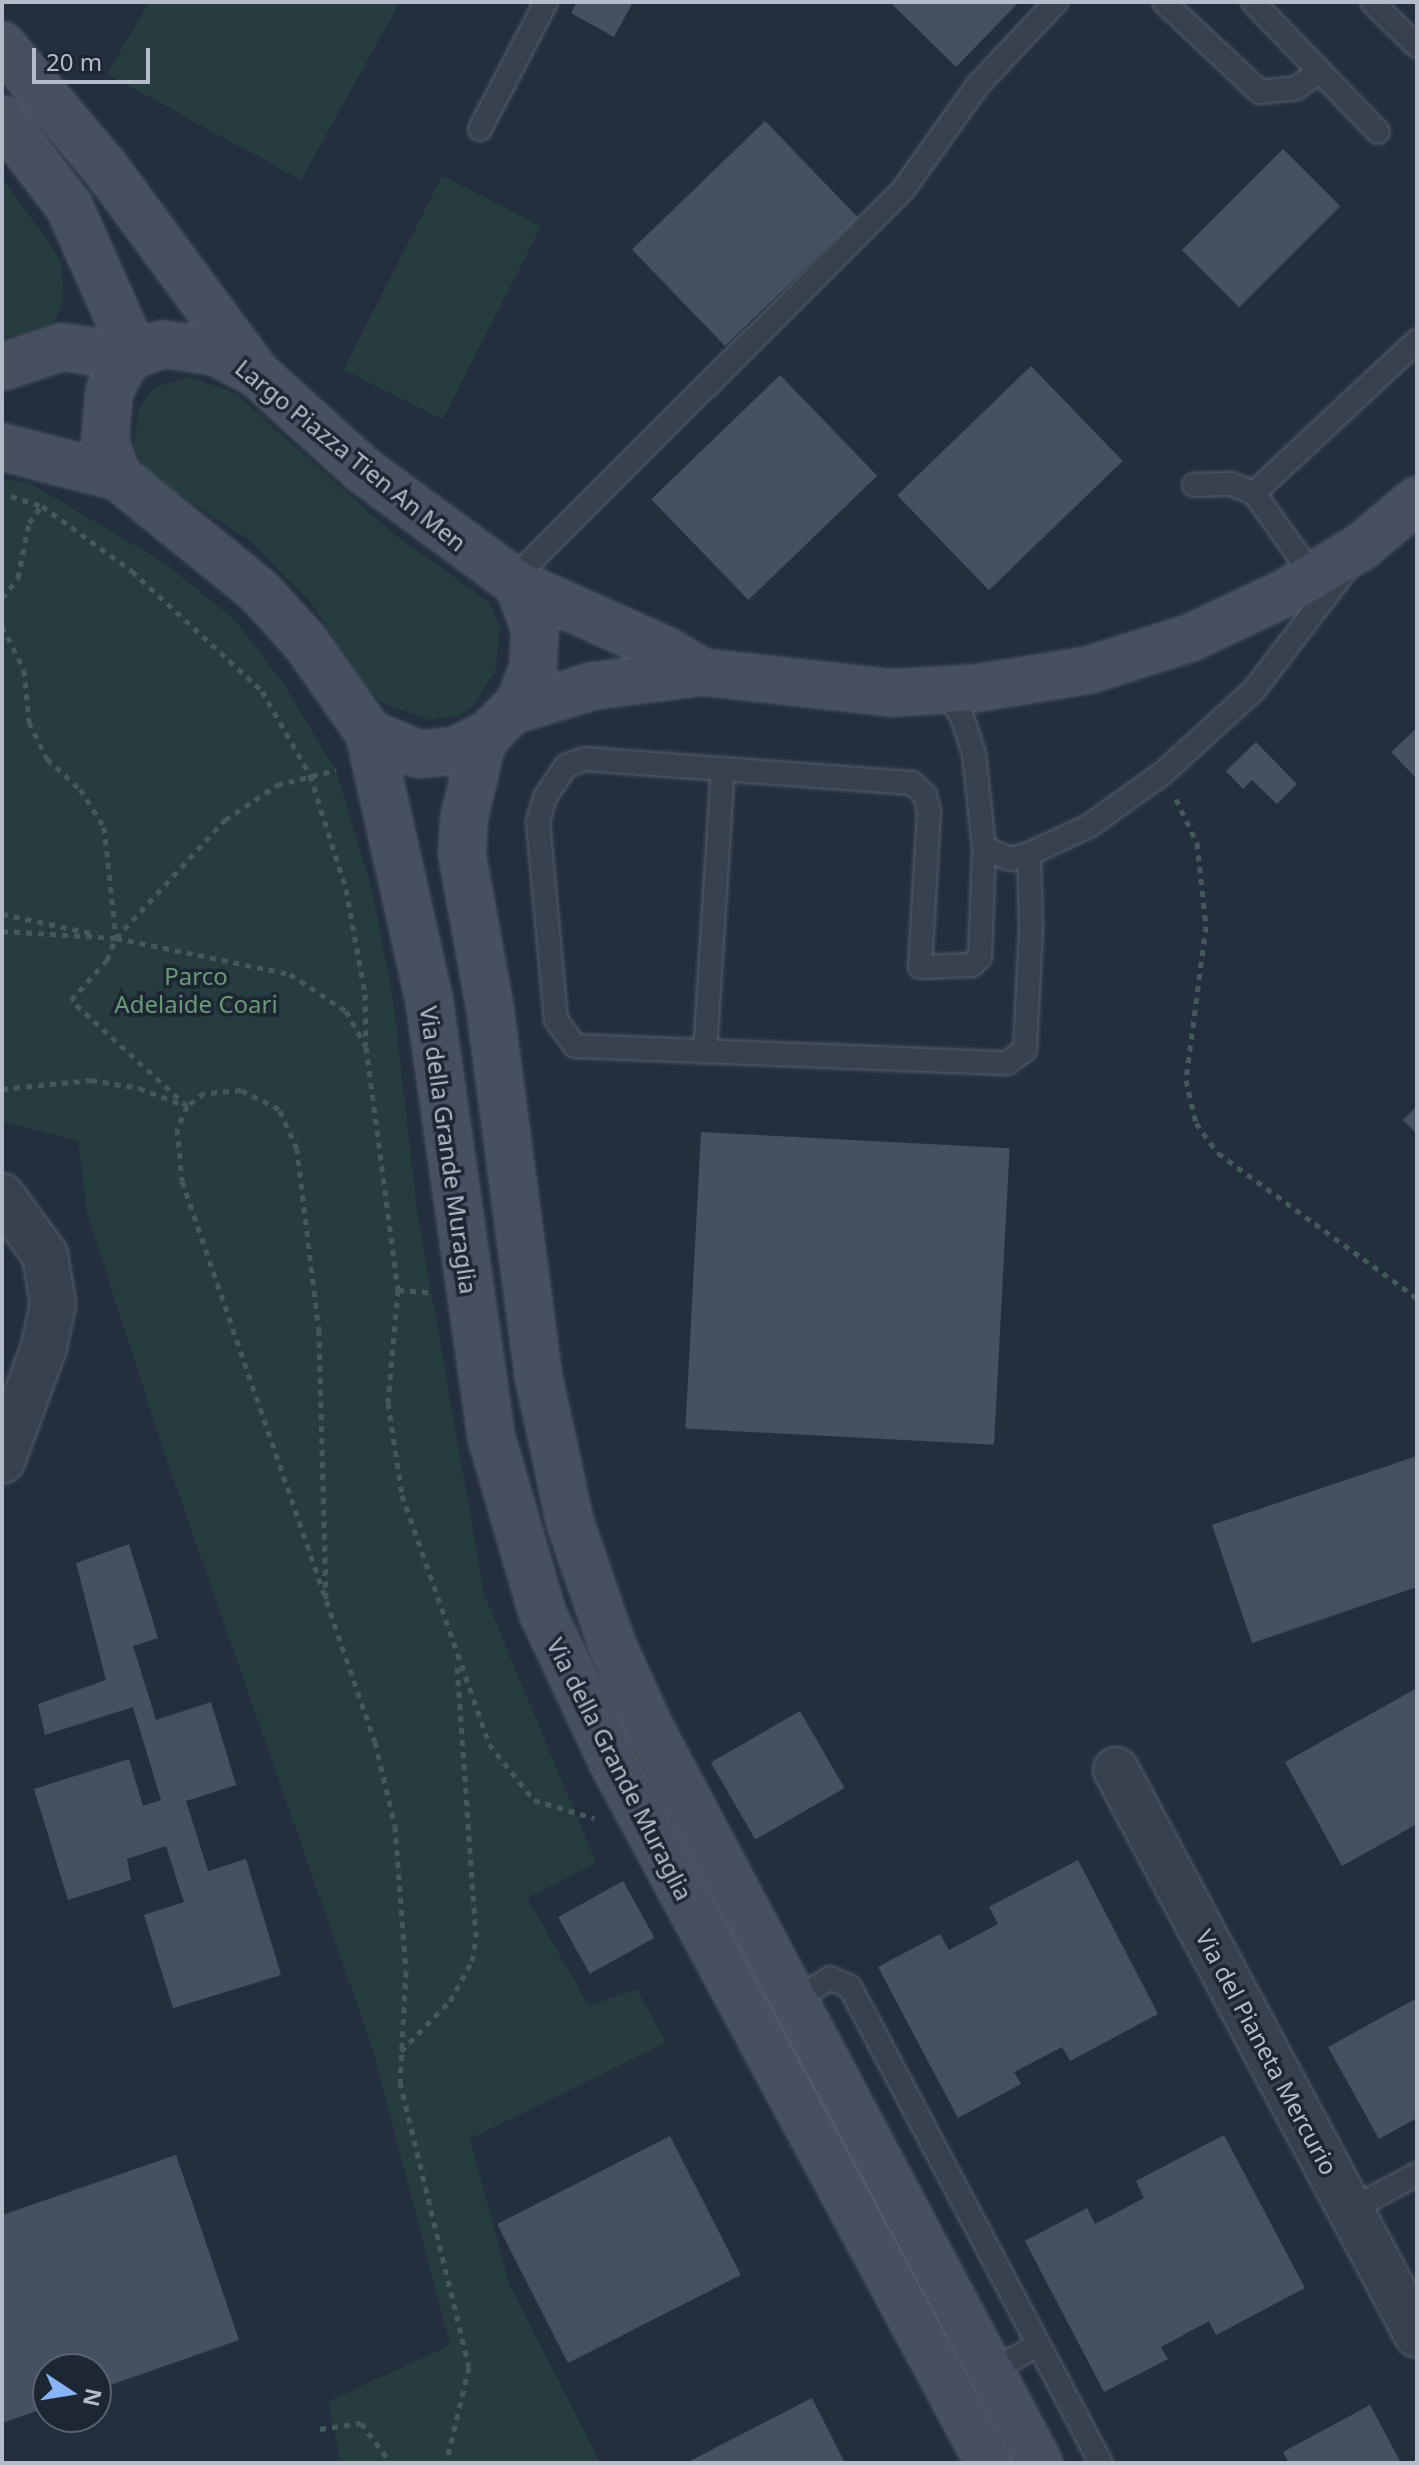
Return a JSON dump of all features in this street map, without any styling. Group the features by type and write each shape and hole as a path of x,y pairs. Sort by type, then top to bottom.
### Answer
{"street":[{"path":"2,45 104,166 256,373"},
{"path":"2,119 69,206 131,355 106,404 105,441 118,477"},
{"name":"Largo Piazza Tien An Men","path":"131,355 163,344 192,345 256,373 363,470 515,582 667,651 702,672"},
{"path":"2,367 62,347 131,355"},
{"path":"2,447 118,477 259,591 306,643 369,733 418,754 447,754 483,739 514,710 528,686 535,649 531,613 515,582"},
{"path":"514,710 593,686 702,672 867,692 944,690 1050,677 1130,659 1217,626 1313,576 1361,547 1417,500"},
{"name":"Via della Grande Muraglia","path":"369,733 429,999 478,1362 509,1510 560,1658 989,2463"},
{"name":"Via della Grande Muraglia","path":"483,739 464,819 463,864 492,1023 535,1351 560,1483 627,1680 791,2003 1039,2463"},
{"path":"2,1196 45,1255 53,1304 44,1347 2,1461"},
{"name":"Via del Pianeta Mercurio","path":"1116,1770 1417,2335"}],"lane":[{"path":"480,129 546,2"},
{"path":"515,582 903,190 978,85 1056,2"},
{"path":"1164,2 1260,92 1296,88 1320,71"},
{"path":"1253,2 1378,132"},
{"path":"1372,2 1417,46"},
{"path":"1254,493 1417,341"},
{"path":"1194,485 1231,484 1254,493 1313,576"},
{"path":"984,848 1010,859 1029,854 1089,826 1163,773 1272,669 1361,547"},
{"path":"944,690 962,717 974,754 984,848 980,957 972,965 920,967 929,812 925,795 912,783 585,759 566,766 545,797 538,822 556,1020 564,1038 575,1046 1007,1063 1025,1050 1031,927 1029,854"},
{"path":"705,1052 723,769"},
{"path":"791,2003 830,1978 850,1987 1101,2463"},
{"path":"1352,2209 1417,2174"},
{"path":"990,2372 1038,2345"}],"path":[{"path":"2,598 18,578 29,523 48,497 51,458"},
{"path":"2,493 42,506 132,571 216,643 262,691 310,775 346,889 365,994 366,1047 398,1290 388,1403 402,1495 456,1658 489,1744 534,1800 576,1815 647,1826"},
{"path":"2,626 24,670 29,722 47,759 80,789 104,827 116,938"},
{"path":"187,1106 71,1000 107,960 116,938 225,820 277,785 340,769"},
{"path":"1163,773 1197,843 1206,926 1186,1080 1196,1123 1218,1153 1417,1298"},
{"path":"2,914 290,974 346,1011 366,1047"},
{"path":"2,931 116,938"},
{"path":"2,1089 91,1080 139,1088 187,1106"},
{"path":"326,1599 319,1332 297,1149 279,1109 241,1090 204,1093 187,1106 177,1129 182,1181 279,1475 375,1742 395,1826 406,1971 400,2082 469,2367 446,2463"},
{"path":"401,2051 450,2001 472,1961 476,1937 456,1658"},
{"path":"320,2429 361,2423 391,2463"}],"green space":[{"path":"149,2 400,2 301,180 107,74"},
{"path":"442,176 541,226 442,420 343,369"},
{"path":"2,178 54,250 61,264 64,299 54,324 2,339"},
{"path":"190,377 235,393 392,533 489,602 500,628 496,668 475,704 461,715 430,720 382,703 363,683 314,607 251,541 146,473 134,445 139,409 155,387"},
{"name":"Parco Adelaide Coari","path":"2,479 29,483 163,562 235,620 285,686 336,771 371,886 393,998 417,1210 484,1594 596,1863 527,1898 589,2006 637,1989 666,2043 470,2139 509,2283 600,2463 341,2463 328,2402 450,2345 373,2050 162,1446 87,1213 78,1141 2,1121"}],"building":[{"path":"577,2 633,2 614,37 571,13"},
{"path":"890,2 1019,2 956,67"},
{"path":"765,121 858,217 725,346 632,250"},
{"path":"1283,149 1340,206 1239,307 1182,250"},
{"path":"1031,366 1123,461 989,590 897,495"},
{"path":"780,375 877,476 748,600 651,499"},
{"path":"1417,728 1417,779 1391,752"},
{"path":"1256,742 1297,784 1277,804 1252,780 1243,789 1226,771"},
{"path":"1417,1106 1417,1134 1403,1120"},
{"path":"701,1132 1010,1148 994,1445 685,1429"},
{"path":"1417,1456 1417,1587 1252,1643 1212,1525"},
{"path":"129,1544 158,1638 133,1646 156,1720 211,1702 236,1785 186,1801 208,1871 246,1859 281,1975 173,2008 144,1915 184,1902 166,1846 127,1859 131,1880 68,1900 34,1789 129,1759 143,1806 161,1800 133,1707 45,1735 38,1704 106,1680 76,1563"},
{"path":"1417,1688 1417,1824 1342,1866 1285,1762"},
{"path":"800,1711 844,1788 755,1840 711,1762"},
{"path":"1078,1860 1158,2014 1070,2061 1062,2047 1014,2072 1021,2084 958,2118 878,1967 940,1934 949,1950 998,1924 989,1907"},
{"path":"623,1881 655,1938 590,1974 558,1917"},
{"path":"1417,1998 1417,2118 1379,2139 1328,2047"},
{"path":"1224,2135 1305,2288 1216,2335 1209,2321 1161,2347 1168,2359 1104,2392 1025,2241 1087,2208 1095,2224 1144,2198 1136,2181"},
{"path":"670,2136 741,2275 568,2363 497,2224"},
{"path":"176,2155 239,2340 112,2384 112,2353 32,2353 32,2413 2,2423 2,2215"},
{"path":"812,2398 845,2463 686,2463"},
{"path":"1370,2405 1401,2463 1289,2463 1283,2452"}]}
